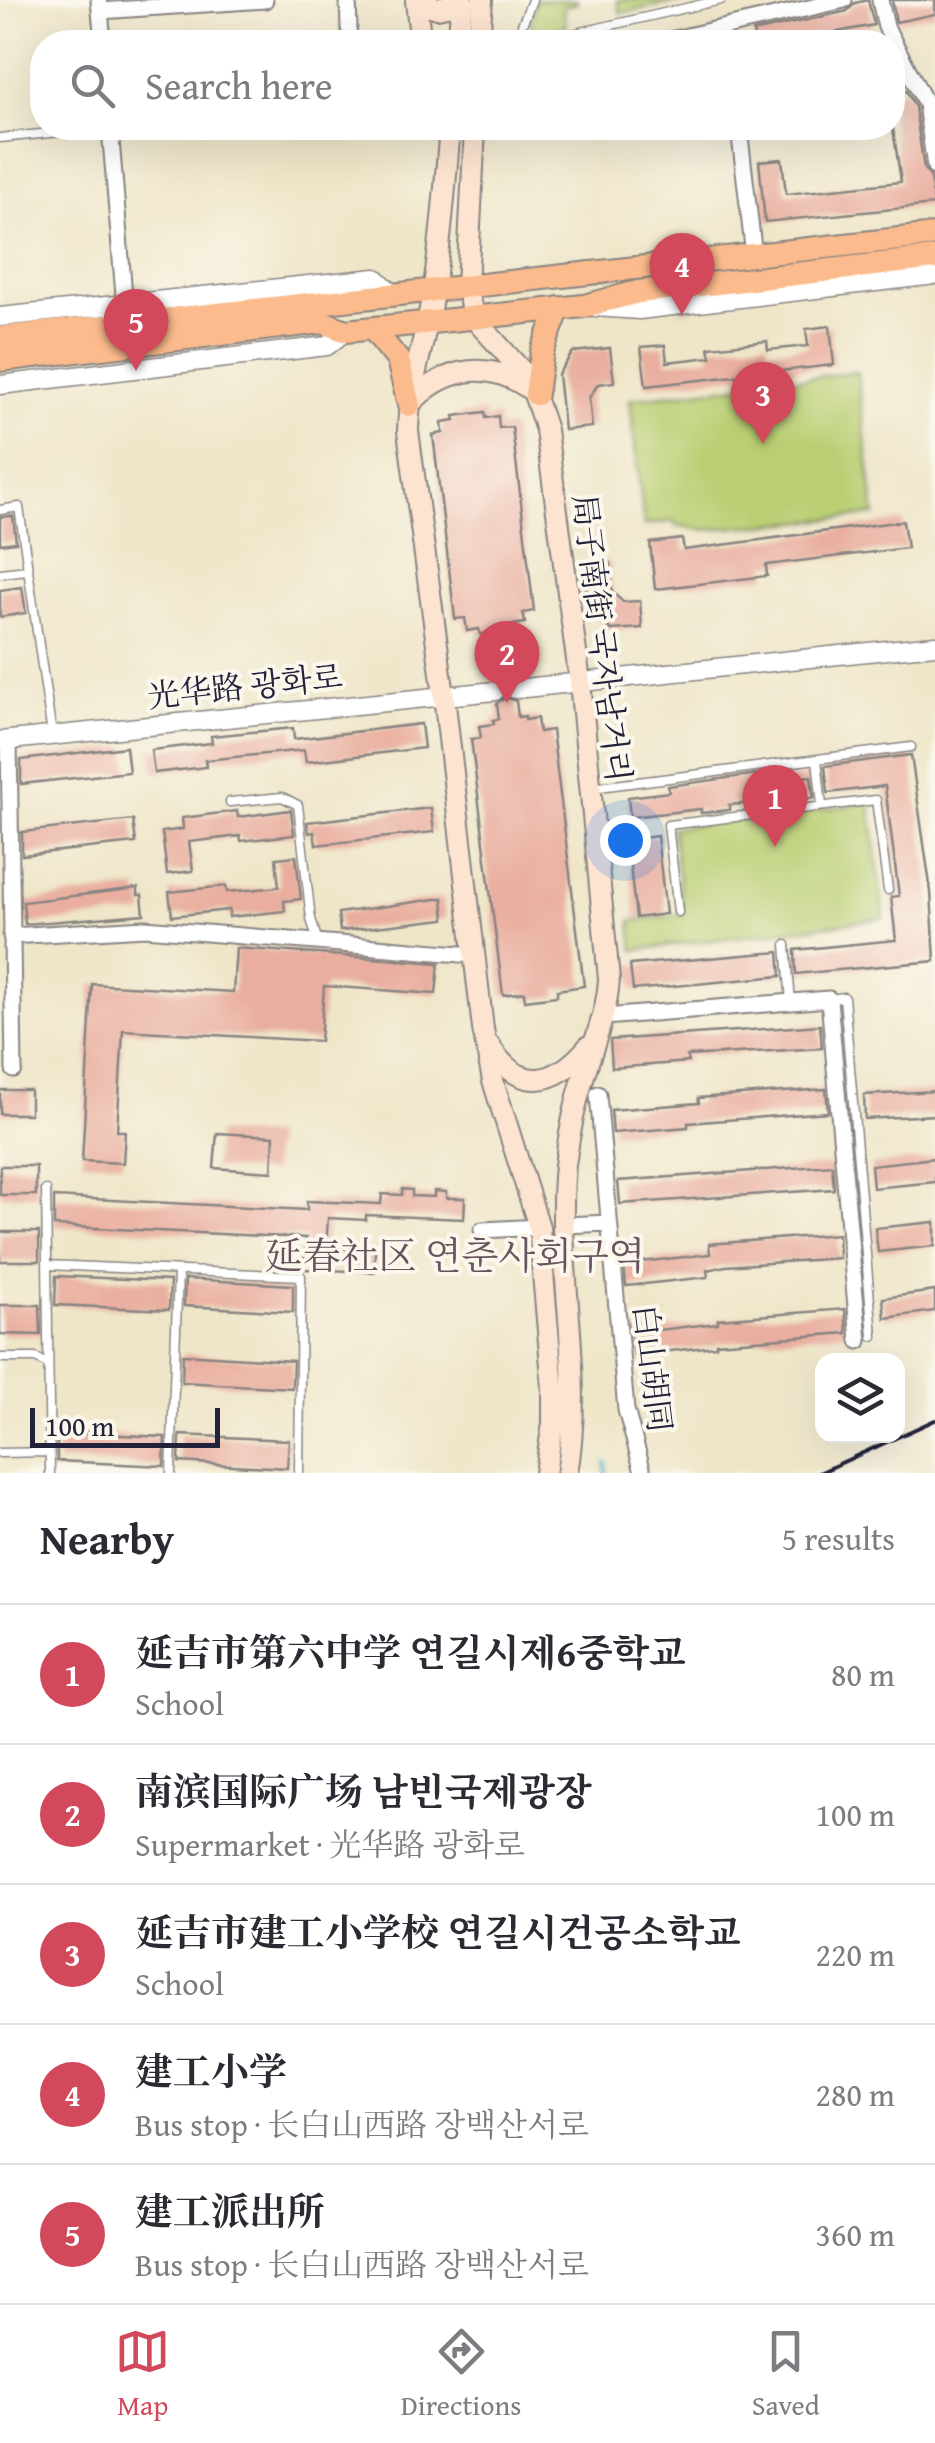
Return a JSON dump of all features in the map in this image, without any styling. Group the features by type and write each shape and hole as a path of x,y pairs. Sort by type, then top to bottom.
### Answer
{"main road":[{"path":"422,30 416,1 437,8 468,1"},
{"path":"461,30 468,1"},
{"path":"468,1 476,30"},
{"path":"449,140 434,292 409,405 408,431 485,1039 496,1092 539,1227 554,1389 554,1423 546,1473"},
{"path":"474,140 468,286 474,317"},
{"path":"0,338 935,235"},
{"path":"0,360 323,322 346,331 584,306 638,292 935,258"},
{"path":"409,405 434,381 464,372 497,374 536,394 542,352 559,308"},
{"name":"局子南街 국자남거리","path":"474,317 530,380 546,430 580,682 609,979 604,1018 572,1118 565,1165 574,1390 567,1473"},
{"path":"372,328 398,360 409,405"},
{"path":"485,1039 507,1067 544,1079 564,1072 596,1038"}],"street":[{"path":"102,30 99,5 264,0"},
{"path":"348,0 349,28"},
{"path":"747,30 844,0"},
{"path":"880,0 888,30"},
{"path":"905,64 926,104 935,167"},
{"path":"111,140 124,307"},
{"path":"740,140 754,256"},
{"path":"584,306 639,310 935,275"},
{"path":"0,318 376,278 394,295"},
{"path":"0,384 327,346 346,331"},
{"path":"515,689 935,645"},
{"name":"光华路 광화로","path":"4,740 495,691"},
{"path":"4,740 14,1070"},
{"path":"11,936 144,928 474,955"},
{"path":"604,1018 829,998 866,1338"},
{"name":"白山胡同","path":"598,1094 626,1410 642,1468"},
{"path":"565,1225 609,1223"},
{"path":"482,1230 539,1227"}],"lane":[{"path":"520,30 532,0"},
{"path":"590,30 721,0"},
{"path":"0,138 30,135"},
{"path":"0,510 18,508 52,735"},
{"path":"0,573 27,570"},
{"path":"591,788 911,747"},
{"path":"816,759 822,806"},
{"path":"230,802 282,797 298,805 311,919 318,942"},
{"path":"678,912 668,825 876,800 888,890"},
{"path":"786,945 791,1002"},
{"path":"46,1190 50,1473"},
{"path":"47,1265 301,1276 299,1473"},
{"path":"171,1473 178,1271"},
{"path":"0,1358 36,1358 47,1364"},
{"path":"0,1453 50,1452"}],"green space":[{"path":"536,0 577,0 563,7 566,26 538,30 530,23"},
{"path":"617,0 689,0 620,13"},
{"path":"857,372 875,515 704,530 675,525 674,521 644,525 630,399"},
{"path":"870,803 884,918 634,950 631,921 683,914 672,828"}],"building":[{"path":"868,0 874,25 848,30 762,30 847,11 855,3"},
{"path":"892,0 935,0 935,14 896,22"},
{"path":"905,90 915,107 934,205 765,222 759,161 782,159 786,194 901,182 895,140 905,140"},
{"path":"830,326 834,365 646,386 641,347 665,345 667,362 711,357 709,347 767,341 768,350 808,346 806,329"},
{"path":"610,348 614,382 598,384 589,398 592,427 564,430 558,374 573,352"},
{"path":"485,412 486,418 498,416 499,428 512,427 534,611 523,613 525,623 512,625 513,631 508,631 514,677 504,683 494,679 488,634 480,634 479,629 467,631 465,618 455,619 433,435 443,433 442,422 455,420 454,416"},
{"path":"13,516 16,542 0,544 0,517"},
{"path":"903,521 907,548 766,565 767,576 655,589 650,543 682,539 684,550"},
{"path":"610,563 612,592 623,602 640,601 642,628 611,630 589,611 584,566"},
{"path":"22,587 26,613 0,617 0,590"},
{"path":"506,697 516,701 518,717 537,718 539,732 552,730 584,986 557,990 557,996 525,1000 524,992 503,995 471,739 481,738 479,726 494,724 493,720 499,719 497,703"},
{"path":"421,724 424,748 306,762 304,750 205,760 206,767 154,773 151,750 212,743 211,736 293,728 294,739"},
{"path":"126,747 129,772 21,784 21,760"},
{"path":"911,755 931,892 935,961 796,974 795,950 896,940 891,897 899,896 885,786 828,793 825,766"},
{"path":"780,771 781,779 811,776 814,798 729,805 729,810 701,813 701,809 630,817 628,797 669,792 668,786"},
{"path":"431,808 434,832 316,845 307,822"},
{"path":"291,810 294,835 189,842 193,871 167,874 162,832 183,829 182,818 237,811 238,817"},
{"path":"133,820 136,843 22,855 22,832"},
{"path":"657,836 666,914 636,918 627,840"},
{"path":"296,856 301,899 284,901 285,911 229,917 229,910 172,916 169,892 226,886 227,892 279,887 276,858"},
{"path":"138,888 144,914 25,924 23,902"},
{"path":"443,898 445,919 340,931 338,913"},
{"path":"236,948 439,963 436,994 324,986 320,1041 123,1030 117,1131 125,1131 123,1163 82,1161 92,984 233,992"},
{"path":"779,952 781,976 633,990 630,965"},
{"path":"820,1025 822,1048 687,1056 688,1062 612,1068 610,1040"},
{"path":"826,1089 828,1112 613,1133 611,1110 699,1103 698,1098"},
{"path":"0,1090 30,1090 30,1114 0,1114"},
{"path":"935,1091 935,1115 865,1119 864,1095"},
{"path":"217,1133 274,1136 272,1172 214,1168"},
{"path":"935,1158 935,1182 873,1188 871,1165"},
{"path":"832,1165 834,1189 620,1204 618,1181"},
{"path":"0,1166 36,1166 36,1195 0,1195"},
{"path":"402,1189 412,1190 412,1196 434,1197 434,1191 446,1192 446,1198 465,1198 464,1219 366,1215 366,1220 328,1218 326,1248 375,1250 374,1272 304,1269 306,1238 54,1226 54,1197 307,1210 307,1201 381,1204 382,1194 402,1195"},
{"path":"935,1222 935,1246 878,1252 875,1228"},
{"path":"0,1232 39,1232 39,1261 0,1261"},
{"path":"838,1234 839,1258 726,1266 707,1270 708,1277 626,1286 624,1264 710,1254 709,1244"},
{"path":"56,1276 170,1281 169,1310 55,1305"},
{"path":"185,1279 293,1285 293,1312 184,1306"},
{"path":"935,1291 935,1311 885,1318 883,1298"},
{"path":"0,1305 40,1305 41,1335 0,1334"},
{"path":"845,1309 847,1333 716,1343 634,1355 632,1333 718,1323 718,1319"},
{"path":"183,1354 293,1361 292,1388 182,1382"},
{"path":"57,1432 165,1437 164,1466 57,1461"},
{"path":"180,1435 289,1440 287,1468 179,1462"}],"waterway":[{"path":"606,1463 606,1473"}],"railway":[{"path":"819,1473 935,1420"}],"place":[{"name":"建工小学","path":"682,315"},
{"name":"建工派出所","path":"136,371"},
{"name":"延吉市建工小学校 연길시건공소학교","path":"763,444"},
{"name":"南滨国际广场 남빈국제광장","path":"507,703"},
{"name":"延吉市第六中学 연길시제6중학교","path":"775,847"}],"district":[{"name":"延春社区 연춘사회구역","path":"455,1255"}]}
